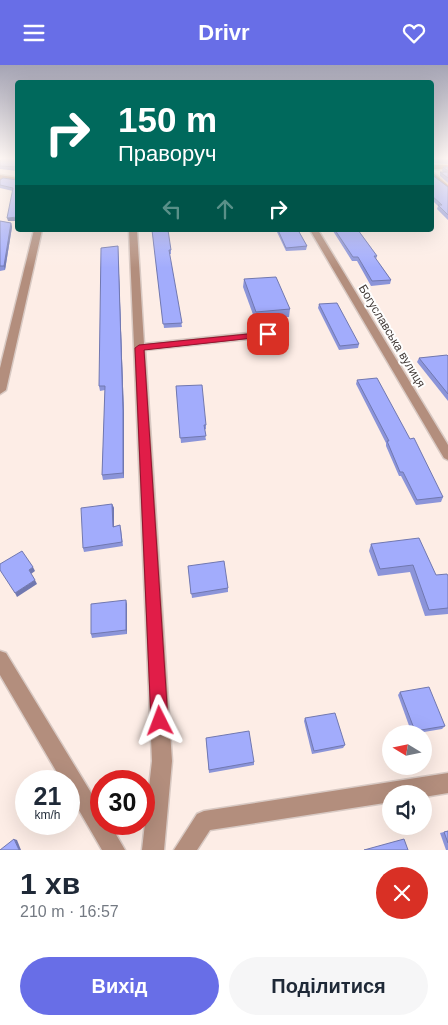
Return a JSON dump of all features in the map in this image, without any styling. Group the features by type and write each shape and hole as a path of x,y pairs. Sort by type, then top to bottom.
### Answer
{"street":[{"path":"0,390 38,232"},
{"path":"133,232 162,761 153,850"},
{"name":"Богуславська вулиця","path":"315,232 448,455"},
{"path":"139,348 268,334"},
{"path":"0,659 114,850"},
{"path":"185,850 204,821 448,783"}],"building":[{"path":"12,195 15,195 15,217 7,218"},
{"path":"434,195 448,195 448,215 438,205 442,205 434,198"},
{"path":"0,221 11,223 4,266 0,266"},
{"path":"152,232 168,232 171,250 169,250 182,323 163,324"},
{"path":"279,232 299,232 307,246 286,248"},
{"path":"336,232 359,232 391,280 372,281 358,257 353,257"},
{"path":"118,246 123,473 102,475 105,386 99,386 101,248"},
{"path":"276,277 290,309 256,312 244,279"},
{"path":"337,303 359,344 340,346 319,304"},
{"path":"448,356 448,394 419,358"},
{"path":"377,378 410,439 414,438 443,497 417,500 403,472 400,472 387,441 389,441 357,380"},
{"path":"202,385 206,436 180,438 176,386"},
{"path":"112,504 113,527 120,525 122,542 83,548 81,508"},
{"path":"419,538 436,575 447,574 448,576 448,608 429,610 413,565 380,569 371,544"},
{"path":"22,551 33,567 29,570 35,580 15,593 0,570 0,564"},
{"path":"224,561 228,588 191,594 188,566"},
{"path":"126,600 126,630 91,634 91,604"},
{"path":"429,687 445,726 432,728 432,725 413,725 400,692"},
{"path":"335,713 345,745 314,751 305,718"},
{"path":"249,731 254,762 209,770 206,738"},
{"path":"448,831 448,843 444,832"},
{"path":"14,839 19,850 0,850"},
{"path":"404,839 408,850 364,850"}],"route":[{"path":"160,721 139,348 268,334"}]}
